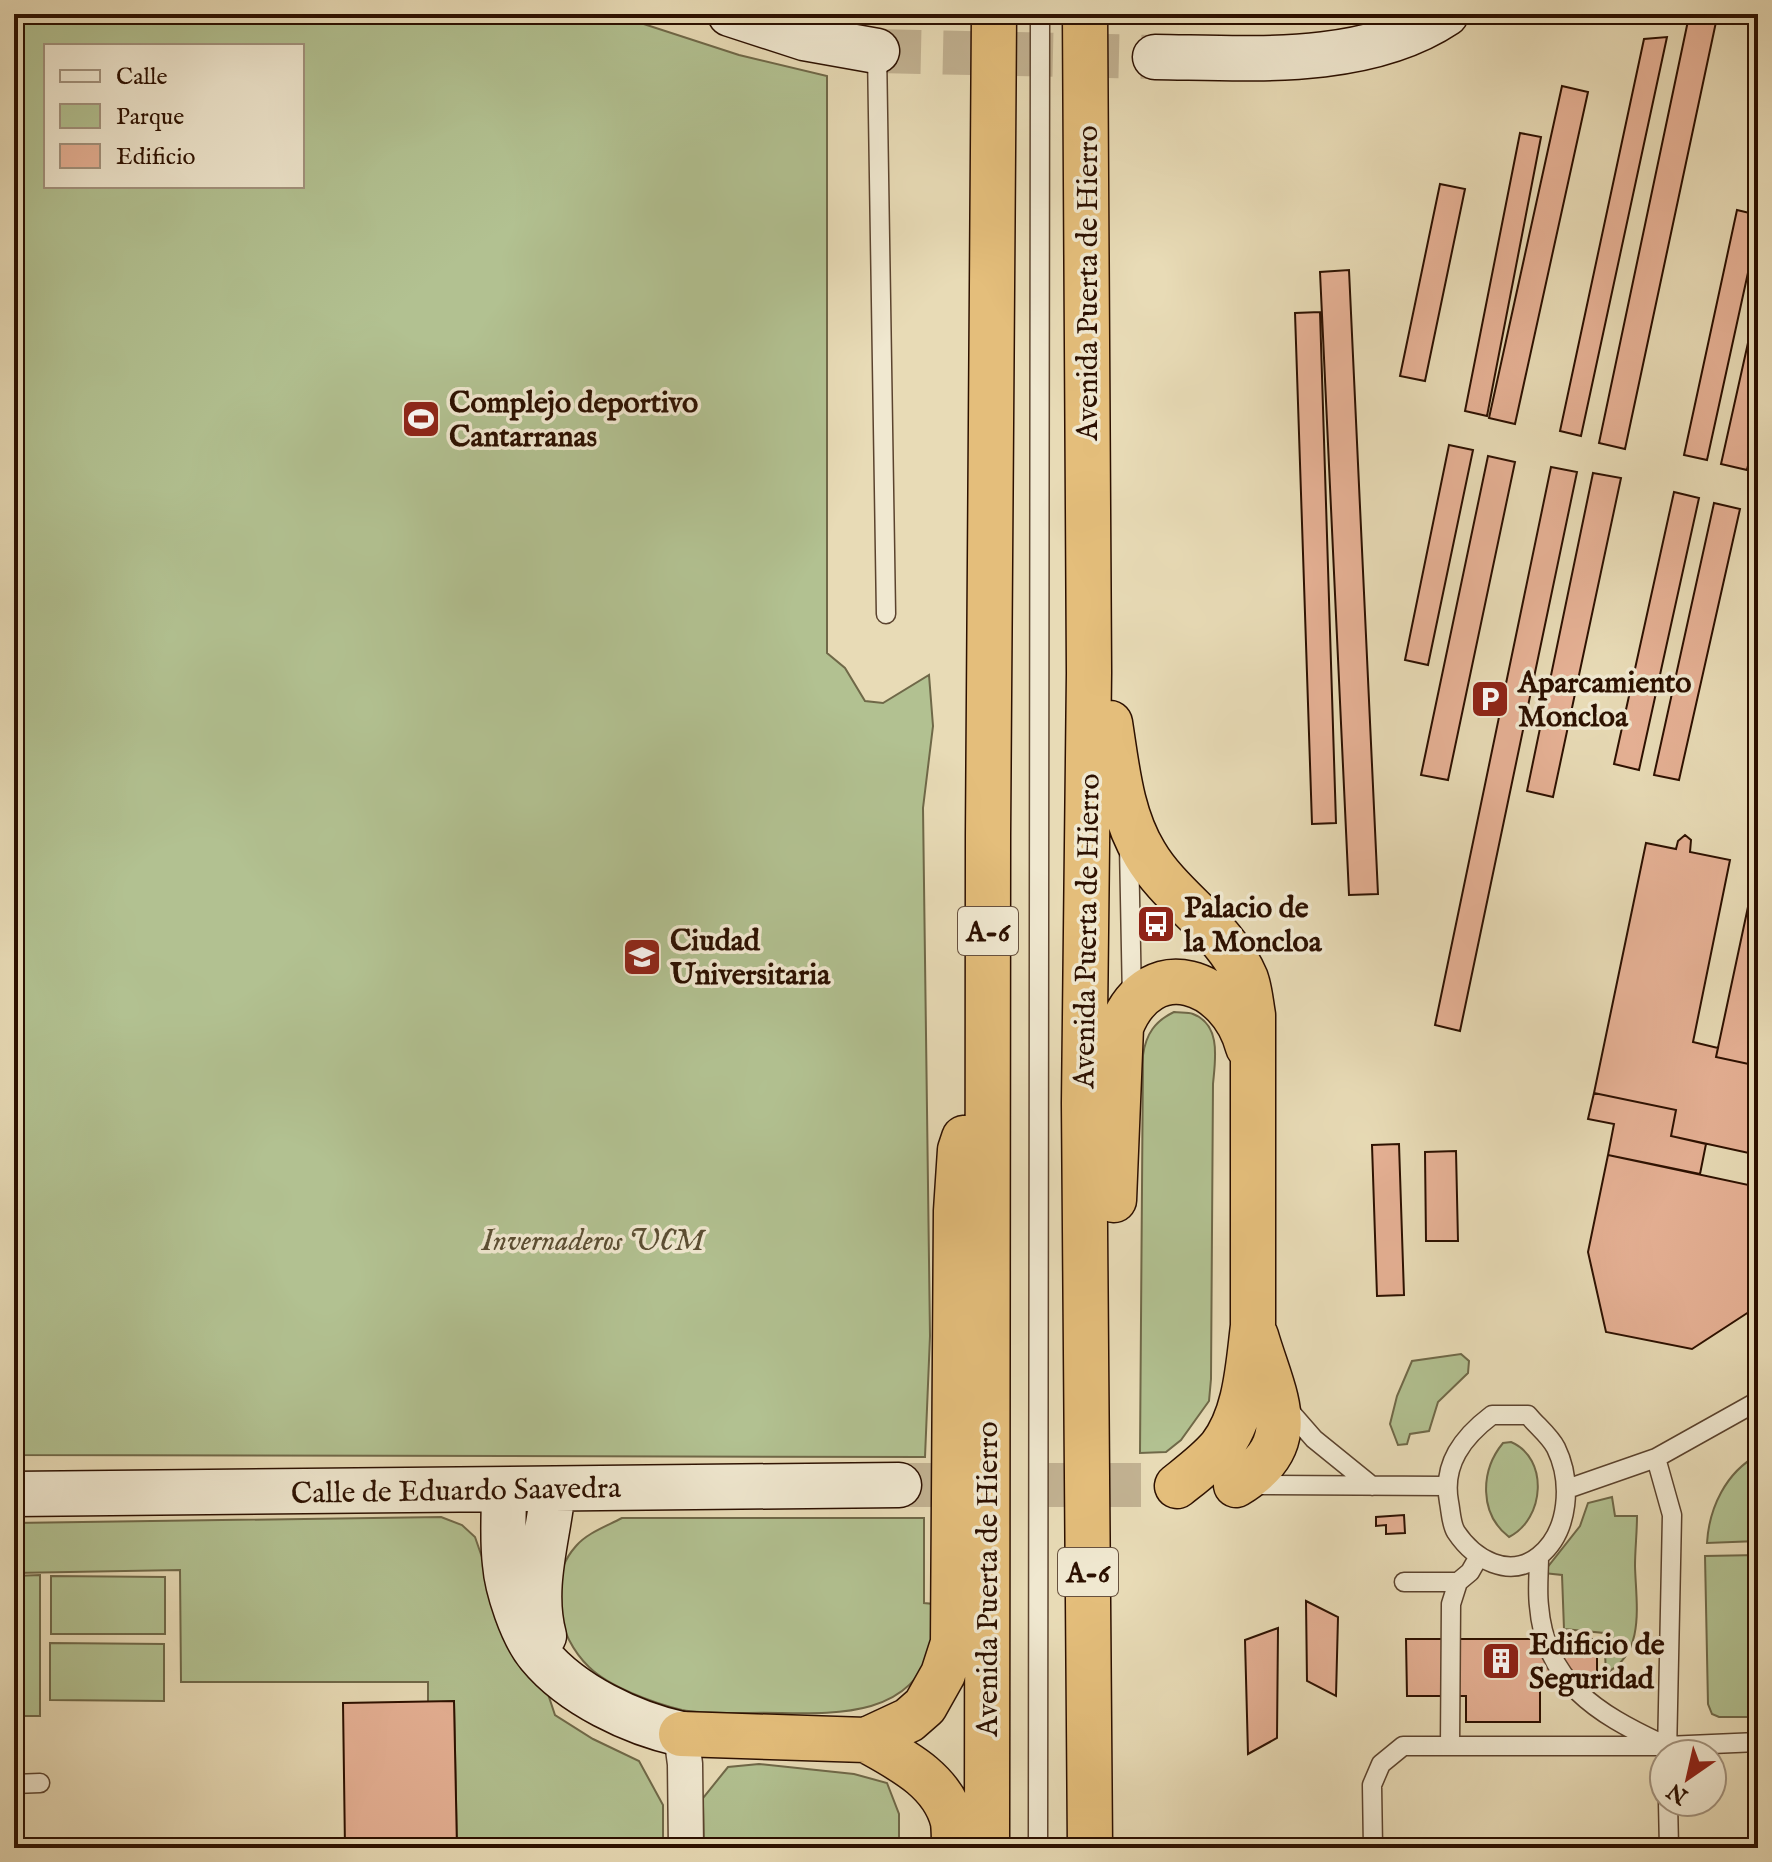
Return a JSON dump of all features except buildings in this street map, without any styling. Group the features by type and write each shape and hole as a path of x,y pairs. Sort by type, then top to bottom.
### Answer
{"highway":[{"name":"Avenida Puerta de Hierro","path":"987,1848 994,14"},
{"name":"Avenida Puerta de Hierro","path":"1085,14 1089,673 1084,1104 1090,1848"},
{"path":"1089,673 1109,718 1121,790 1129,820 1144,854 1164,881 1230,950 1246,980 1253,1015 1253,1326 1247,1374 1233,1425 1221,1446 1200,1468 1164,1485"},
{"path":"1085,1296 1105,1261 1114,1215 1120,1038 1121,1027 1132,1004 1159,983 1174,981 1203,988 1217,996 1236,1016 1243,1029 1254,1069"},
{"path":"681,1734 866,1740 899,1726 925,1706 943,1674 953,1643 956,1211 960,1150 988,1051"},
{"path":"1253,1326 1274,1394 1279,1435 1274,1451 1257,1480"},
{"path":"866,1740 906,1762 943,1799 952,1821 954,1848"}],"street":[{"path":"730,14 804,38 877,51"},
{"path":"1155,57 1254,58 1345,51 1376,46 1422,30 1446,14"},
{"path":"1164,1485 1257,1480"},
{"name":"Calle de Eduardo Saavedra","path":"14,1494 899,1485"},
{"path":"504,1490 505,1565 521,1624 538,1655 590,1698 650,1727 681,1734 685,1764 686,1848"},
{"path":"553,1490 542,1556 538,1612 546,1644 561,1675"}],"lane":[{"path":"1038,1848 1040,14"},
{"path":"877,51 886,614"},
{"path":"1129,820 1132,1004"},
{"path":"1274,1394 1314,1439 1372,1486"},
{"path":"1567,1489 1656,1458 1758,1401"},
{"path":"1492,1415 1528,1415 1555,1447 1567,1489 1561,1528 1539,1556 1519,1565 1495,1565 1478,1558 1454,1530 1446,1486 1456,1449 1470,1431 1492,1415"},
{"path":"1233,1425 1257,1480 1446,1486"},
{"path":"1656,1458 1672,1515 1666,1738"},
{"path":"1539,1556 1539,1607 1544,1639 1567,1683 1616,1723 1648,1740"},
{"path":"1450,1746 1451,1604 1458,1582 1470,1572 1478,1558"},
{"path":"1404,1582 1458,1582"},
{"path":"1728,1745 1758,1742"},
{"path":"1373,1848 1372,1785 1381,1764 1403,1746 1648,1750"},
{"path":"14,1784 40,1783"},
{"path":"1668,1818 1669,1848"}],"green space":[{"name":"Complejo deportivo Cantarranas","path":"14,14 613,14 739,55 827,76 827,653 845,668 865,701 883,703 929,675 933,726 923,808 930,1336 925,1457 14,1455"},
{"path":"1174,1012 1191,1013 1202,1019 1209,1026 1215,1044 1211,1379 1209,1401 1181,1440 1166,1452 1140,1453 1143,1055 1152,1029"},
{"path":"1461,1354 1469,1361 1468,1373 1438,1402 1429,1431 1410,1434 1407,1444 1398,1445 1390,1424 1397,1396 1412,1361"},
{"path":"1511,1442 1532,1461 1538,1489 1530,1517 1509,1537 1492,1517 1486,1492 1495,1454 1503,1443"},
{"path":"1758,1455 1758,1541 1707,1543 1711,1517 1721,1492 1737,1471"},
{"path":"1612,1497 1615,1516 1637,1516 1637,1611 1628,1653 1606,1673 1604,1633 1564,1629 1562,1575 1543,1573 1580,1526 1588,1503"},
{"path":"441,1517 462,1525 475,1537 517,1658 536,1684 548,1694 555,1715 593,1739 639,1761 663,1805 663,1848 457,1848 454,1702 428,1702 428,1682 181,1682 180,1570 14,1573 14,1523"},
{"path":"622,1518 924,1518 924,1603 934,1604 934,1637 922,1670 908,1687 890,1698 870,1706 825,1713 692,1712 620,1688 589,1667 569,1640 559,1608 558,1591 566,1560 576,1546 591,1534"},
{"path":"1758,1555 1758,1717 1719,1717 1712,1714 1708,1704 1705,1556"},
{"path":"40,1575 40,1716 14,1716 14,1576"},
{"path":"51,1576 165,1577 165,1634 51,1634"},
{"path":"50,1643 164,1644 164,1701 50,1700"},
{"path":"759,1764 854,1774 887,1783 899,1814 899,1848 704,1848 703,1798 728,1767"}],"tunnel":[{"path":"877,51 1155,57"},
{"path":"899,1485 1152,1485"}],"place":[{"name":"Complejo deportivo Cantarranas","path":"421,419"},
{"name":"Aparcamiento Moncloa","path":"1490,699"},
{"name":"Palacio de la Moncloa","path":"1156,924"},
{"name":"Ciudad Universitaria","path":"642,957"},
{"name":"Edificio de Seguridad","path":"1501,1661"}],"park label":[{"name":"Invernaderos UCM","path":"593,1240"}]}
